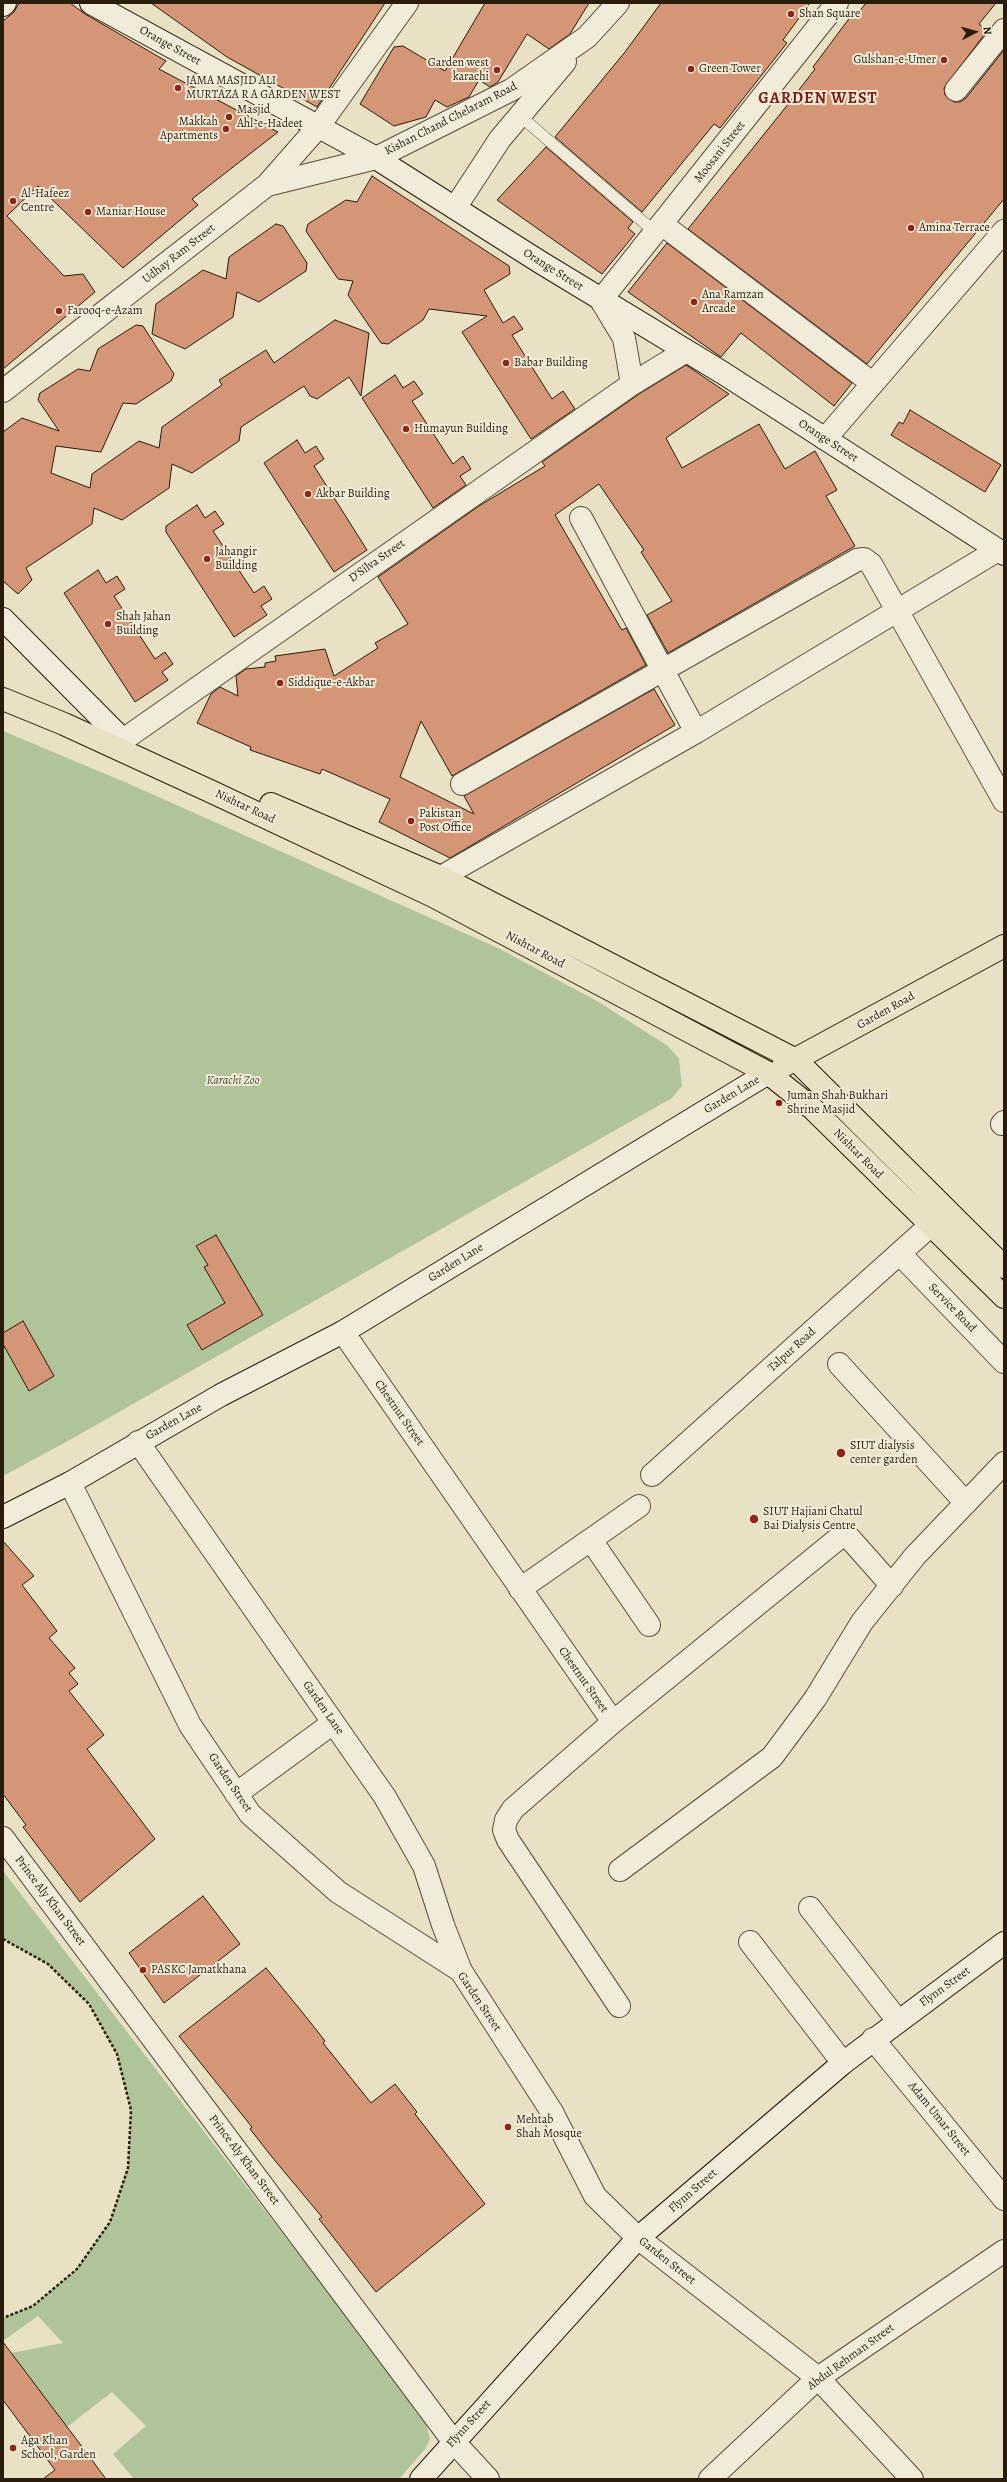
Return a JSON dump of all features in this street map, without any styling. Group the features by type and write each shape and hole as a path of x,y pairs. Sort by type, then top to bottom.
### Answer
{"main road":[{"name":"Nishtar Road","path":"3,685 437,886 796,1060 1004,1267"},
{"name":"Nishtar Road","path":"3,699 191,782 437,886 768,1074 812,1108 1004,1297"},
{"name":"Garden Road","path":"768,1074 1004,946"}],"street":[{"name":"Orange Street","path":"91,3 376,158 601,300 686,351 1001,552"},
{"path":"267,186 318,126 407,3"},
{"name":"Kishan Chand Chelaram Road","path":"376,158 511,90 587,37 618,3"},
{"name":"Moosani Street","path":"601,300 837,3"},
{"path":"956,90 1004,30"},
{"path":"455,208 500,139 587,37"},
{"name":"Udhay Ram Street","path":"3,391 267,186 376,158"},
{"path":"659,228 872,383"},
{"path":"825,439 1003,233"},
{"path":"601,300 624,338 632,384"},
{"name":"D'Silva Street","path":"123,740 632,384 686,351"},
{"path":"581,518 696,732"},
{"path":"437,886 896,612 1001,552"},
{"path":"462,784 662,669 857,560 864,559 870,564 1004,801"},
{"path":"3,619 123,740"},
{"name":"Garden Lane","path":"3,1518 70,1483 138,1442 221,1396 343,1332 768,1074"},
{"name":"Talpur Road","path":"652,1475 931,1226"},
{"name":"Service Road","path":"900,1254 1004,1362"},
{"name":"Chestnut Street","path":"343,1332 613,1722 845,1533 892,1586"},
{"path":"839,1364 966,1503"},
{"name":"Garden Lane","path":"138,1442 385,1797 424,1866 443,1925 461,1971"},
{"path":"620,1870 772,1757 815,1699 862,1622 915,1556 1004,1463"},
{"name":"Garden Street","path":"70,1483 190,1725 250,1814 338,1892 461,1971 552,2112 595,2196 638,2238 818,2378 912,2479"},
{"path":"520,1589 640,1506"},
{"path":"591,1540 649,1625"},
{"path":"613,1722 513,1809 506,1820 504,1830 508,1840 619,2006"},
{"path":"236,1794 334,1724"},
{"name":"Prince Aly Khan Street","path":"3,1838 453,2441 488,2479"},
{"path":"810,1908 898,2021"},
{"path":"750,1942 843,2062"},
{"name":"Flynn Street","path":"421,2479 453,2441 638,2238 843,2062 1004,1943"},
{"name":"Adam Umar Street","path":"873,2039 1004,2199"},
{"name":"Abdul Rehman Street","path":"710,2479 818,2378 1004,2251"}],"lane":[{"path":"519,116 659,228"}],"path":[{"path":"3,1939 48,1964 89,2004 117,2054 131,2110 128,2168 110,2222 77,2269 33,2306 3,2318"}],"green space":[{"name":"Karachi Zoo","path":"3,731 127,783 498,948 597,1001 668,1046 679,1059 682,1086 672,1098 66,1442 3,1476"},
{"path":"3,1871 425,2418 430,2439 426,2448 399,2479 134,2479 113,2454 146,2426 112,2392 67,2427 11,2353 63,2343 38,2316 3,2341 3,2318 33,2306 77,2269 110,2222 128,2168 131,2110 117,2054 89,2004 48,1964 3,1939"}],"building":[{"path":"19,3 70,3 85,14 166,61 159,69 278,132 192,199 198,205 123,268 38,186 7,216 64,276 83,274 95,292 3,369 3,21 14,12"},
{"path":"151,3 385,3 317,107 227,57"},
{"path":"485,3 589,3 570,34 549,49 527,34 498,82 490,87 479,80 469,97 447,107 435,100 426,117 394,126 360,104 394,47 403,46 445,71"},
{"path":"661,3 810,3 783,40 787,43 720,128 714,124 642,212 555,137 625,52"},
{"path":"866,3 996,3 979,24 987,31 944,88 945,95 954,102 960,102 966,98 1004,50 1004,199 867,364 688,229 815,69 813,67 851,16 854,18"},
{"path":"546,147 633,222 628,228 635,234 602,274 497,200"},
{"path":"372,176 509,266 510,274 484,290 503,323 514,316 523,329 512,335 552,399 563,391 575,409 531,439 462,332 487,316 429,309 423,320 388,344 381,343 348,295 353,281 338,279 306,231 308,224 346,200 357,202"},
{"path":"276,224 283,226 307,263 306,271 259,302 237,292 233,317 185,349 152,334 156,304 203,270 226,279 229,257"},
{"name":"Ana Ramzan Arcade","path":"667,243 852,383 834,406 741,333 721,357 628,292"},
{"path":"335,320 369,333 361,396 349,377 317,399 310,396 304,386 241,427 239,441 192,473 172,464 169,488 122,520 94,508 92,524 26,568 32,580 18,594 3,581 3,432 22,418 59,431 38,400 40,393 78,369 90,371 98,349 136,325 143,326 174,374 171,381 136,404 123,403 101,452 56,446 51,473 90,488 92,474 139,441 159,448 162,427 222,385 219,380 266,350 274,363"},
{"path":"686,365 729,394 666,438 682,468 759,424 785,469 815,451 837,490 826,496 855,546 668,653 647,615 672,601 641,552 644,550 599,484 555,515 620,627 622,630 626,628 646,665 452,776 421,721 400,777 474,814 464,796 654,689 675,725 450,858 379,822 390,799 322,769 320,774 250,750 251,747 197,723 211,694 220,687 238,696 236,676 246,669 265,667 265,663 276,661 275,656 325,649 334,676 378,648 375,643 408,624 378,577 479,506 545,466 542,462 639,394"},
{"name":"Humayun Building","path":"395,375 403,388 414,381 423,394 412,401 453,464 463,456 471,469 460,476 466,485 433,508 362,398"},
{"path":"910,410 1001,465 985,492 891,435 899,422 903,424"},
{"name":"Akbar Building","path":"297,440 305,453 316,446 324,459 314,466 367,550 334,572 264,463"},
{"name":"Jahangir Building","path":"197,505 205,518 215,511 224,524 213,531 254,593 264,586 272,599 261,606 267,615 234,637 166,532 166,526"},
{"name":"Shah Jahan Building","path":"98,570 106,583 117,576 125,589 114,596 155,659 165,652 173,664 162,672 168,680 135,702 64,593"},
{"path":"216,1235 263,1315 202,1350 187,1325 225,1303 204,1267 208,1265 196,1246"},
{"path":"23,1321 54,1376 29,1391 3,1344 3,1333"},
{"path":"3,1541 34,1576 22,1585 57,1631 49,1638 75,1668 69,1673 78,1684 69,1691 104,1735 87,1749 155,1839 80,1902 23,1827 26,1825 3,1794"},
{"path":"203,1896 240,1944 164,2003 129,1953"},
{"path":"266,1968 325,2041 323,2043 371,2103 395,2084 417,2112 415,2114 485,2204 376,2292 319,2219 322,2217 272,2157 250,2129 252,2127 179,2036"},
{"path":"3,2342 106,2479 43,2479 55,2470 3,2400"}],"place":[{"name":"Shan Square","path":"791,14"},
{"name":"Gulshan-e-Umer","path":"944,60"},
{"name":"Green Tower","path":"691,69"},
{"name":"Garden west karachi","path":"497,70"},
{"name":"JAMA MASJID ALI MURTAZA R A GARDEN WEST","path":"178,88"},
{"name":"Masjid Ahl-e-Hadeet","path":"229,117"},
{"name":"Makkah Apartments","path":"226,129"},
{"name":"Al-Hafeez Centre","path":"13,201"},
{"name":"Maniar House","path":"88,212"},
{"name":"Amina Terrace","path":"911,228"},
{"name":"Ana Ramzan Arcade","path":"694,302"},
{"name":"Farooq-e-Azam","path":"59,311"},
{"name":"Babar Building","path":"506,363"},
{"name":"Humayun Building","path":"406,429"},
{"name":"Akbar Building","path":"308,494"},
{"name":"Jahangir Building","path":"207,559"},
{"name":"Shah Jahan Building","path":"108,624"},
{"name":"Siddique-e-Akbar","path":"280,683"},
{"name":"Pakistan Post Office","path":"411,821"},
{"name":"Juman Shah Bukhari Shrine Masjid","path":"779,1103"},
{"name":"SIUT dialysis center garden","path":"841,1453"},
{"name":"SIUT Hajiani Chatul Bai Dialysis Centre","path":"754,1519"},
{"name":"PASKC Jamatkhana","path":"143,1970"},
{"name":"Mehtab Shah Mosque","path":"508,2127"},
{"name":"Aga Khan School, Garden","path":"13,2448"}],"district":[{"name":"GARDEN WEST","path":"818,99"}]}
